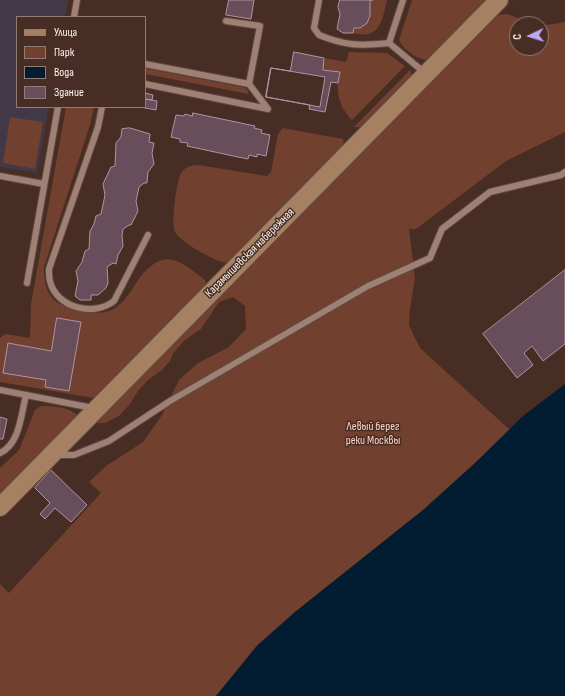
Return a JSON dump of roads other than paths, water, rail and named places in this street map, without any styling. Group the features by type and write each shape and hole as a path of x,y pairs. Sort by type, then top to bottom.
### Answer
{"street":[{"name":"Карамышевская набережная","path":"0,507 499,0"}],"lane":[{"path":"74,16 77,0"},
{"path":"319,0 314,28 319,35 349,45 389,43 426,74"},
{"path":"389,43 403,0"},
{"path":"226,21 260,26 249,84"},
{"path":"146,64 249,84 268,109 146,84"},
{"path":"27,283 58,108"},
{"path":"102,108 98,127 49,269 50,282 55,293 63,300 78,308 94,310 106,308 114,302 148,235"},
{"path":"51,455 74,455 109,441 170,401 368,286 430,258 442,229 490,192 561,175 565,172"},
{"path":"0,176 44,184"},
{"path":"0,390 97,409"},
{"path":"0,453 12,444 18,430 26,395"}],"water":[{"path":"565,384 565,696 216,696 257,646 295,612 423,510 474,464 523,416"}],"park label":[{"name":"Левый берег реки Москвы","path":"373,434"}]}
